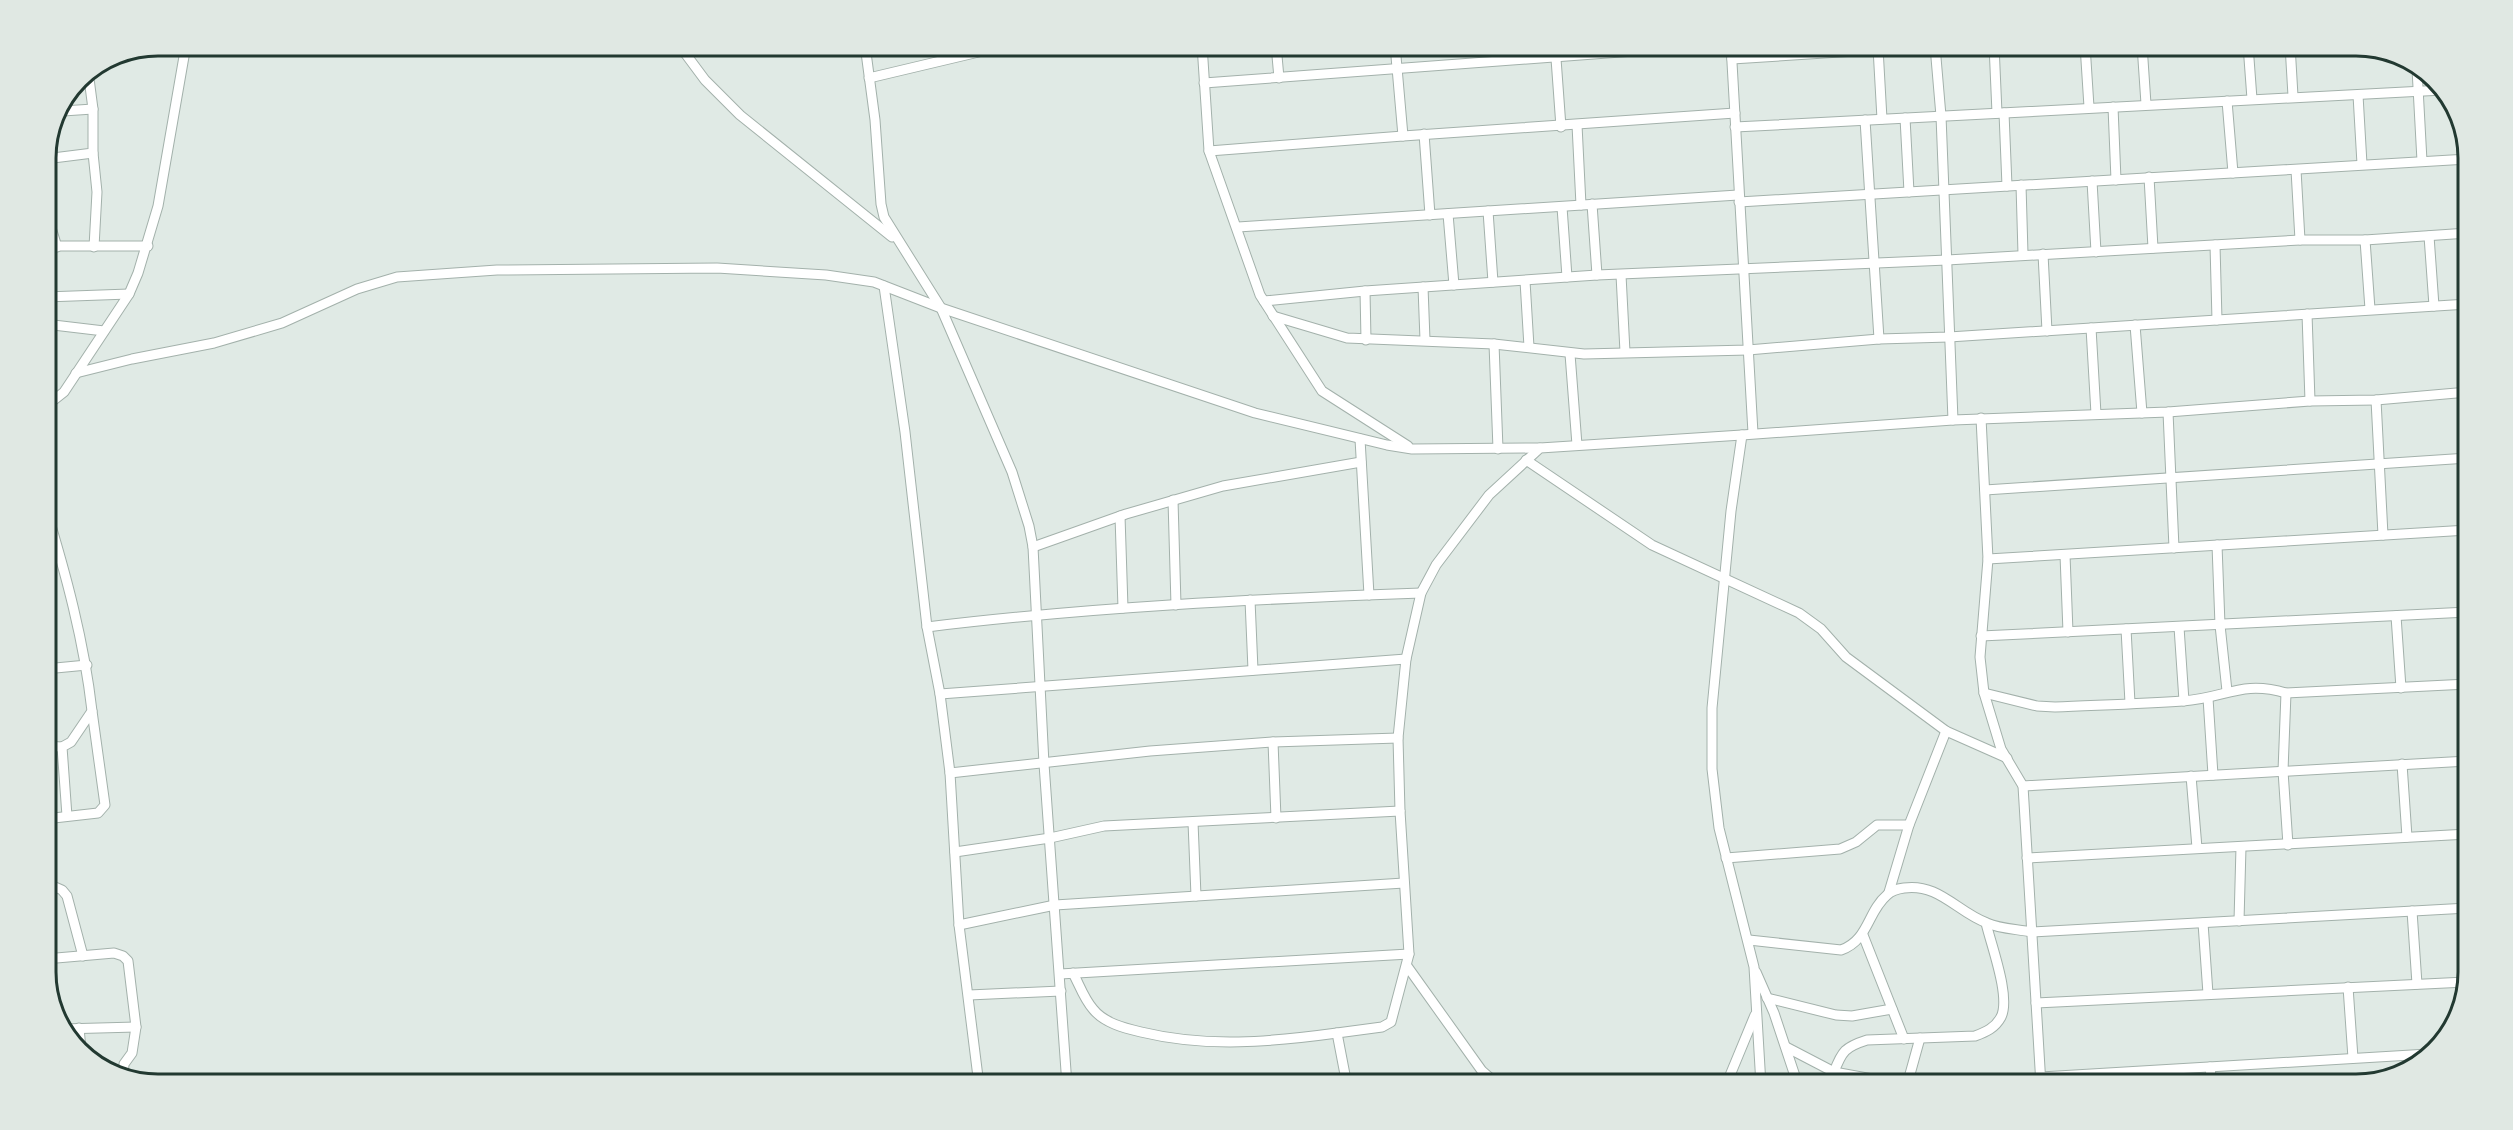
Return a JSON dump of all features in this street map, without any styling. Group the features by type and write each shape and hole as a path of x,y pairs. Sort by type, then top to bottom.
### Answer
{"street":[{"path":"56,398 64,392 129,294 148,246 158,206 184,56"},
{"path":"686,56 705,80 740,115 899,242"},
{"path":"866,56 881,204 889,227 941,308 1012,472 1023,503 1033,547 1042,686 1044,764 1065,1075"},
{"path":"869,78 962,56"},
{"path":"1203,56 1209,151 1264,301 1322,391 1412,449"},
{"path":"1277,56 1279,78"},
{"path":"1396,56 1403,136"},
{"path":"1204,83 1569,56"},
{"path":"1753,433 1732,58 1754,56"},
{"path":"1878,56 1882,119"},
{"path":"1936,56 1941,116 1953,420"},
{"path":"1995,56 2007,186"},
{"path":"2086,56 2089,107"},
{"path":"2143,56 2146,104"},
{"path":"2249,56 2253,99"},
{"path":"2291,56 2293,96"},
{"path":"1556,57 1561,127"},
{"path":"2418,77 2422,161"},
{"path":"89,82 93,110 93,153 97,192 94,247"},
{"path":"1736,127 2293,96 2433,91"},
{"path":"2358,95 2362,164"},
{"path":"2227,100 2233,173"},
{"path":"2113,107 2116,180"},
{"path":"67,111 93,110"},
{"path":"1209,151 1735,113"},
{"path":"1905,118 1909,192"},
{"path":"1865,120 1879,339"},
{"path":"1577,125 1581,205"},
{"path":"1424,134 1430,215"},
{"path":"56,158 93,153"},
{"path":"1238,227 1592,204 1869,195 2457,159"},
{"path":"2296,170 2300,240"},
{"path":"2149,177 2153,248"},
{"path":"2092,181 2096,252"},
{"path":"2021,185 2023,254"},
{"path":"1592,204 1597,275"},
{"path":"1562,207 1567,277"},
{"path":"1488,212 1492,282"},
{"path":"1448,214 1454,285"},
{"path":"1264,301 1365,291 1597,275 2457,234"},
{"path":"2429,236 2434,306"},
{"path":"2365,240 2370,309"},
{"path":"56,244 57,247 148,246"},
{"path":"2215,245 2217,320"},
{"path":"2043,254 2047,331"},
{"path":"76,373 132,358 214,343 282,323 379,281 420,274 589,268 717,268 856,278 1255,413 1412,449 1540,448 1981,418 2168,412 2457,393"},
{"path":"1621,275 1625,352"},
{"path":"1525,281 1529,347"},
{"path":"884,286 905,432 927,627 940,694 950,773 959,925 978,1075"},
{"path":"1423,287 1425,340"},
{"path":"1365,291 1366,340"},
{"path":"56,297 129,294"},
{"path":"1273,316 1347,338 1494,344 1570,354 1748,350 1879,339 1949,337 2457,305"},
{"path":"2307,314 2310,401"},
{"path":"56,325 104,331"},
{"path":"2135,325 2142,413"},
{"path":"2091,328 2096,414"},
{"path":"1494,344 1498,448"},
{"path":"1570,354 1577,445"},
{"path":"2376,400 2383,535"},
{"path":"2168,412 2174,548"},
{"path":"1981,418 1988,559 1981,636 1984,693 2001,749 2023,786 2041,1075"},
{"path":"1742,435 1724,579 1712,718 1712,770 1719,828 1754,967 1760,1075"},
{"path":"1359,438 1369,595"},
{"path":"1072,973 1093,1009 1109,1022 1174,1040 1228,1043 1280,1041 1382,1027 1391,1022 1407,966 1408,954 1398,738 1406,659 1421,593 1436,565 1489,495 1540,448"},
{"path":"1985,490 2457,459"},
{"path":"1526,460 1652,545 1799,613 1821,629 1846,657 1947,731 2007,758"},
{"path":"1033,547 1120,516 1223,486 1361,462"},
{"path":"1173,500 1176,605"},
{"path":"1120,516 1123,608"},
{"path":"1988,559 2457,531"},
{"path":"56,542 73,598 87,665 105,805 98,813 56,818"},
{"path":"2217,545 2220,625 2227,691"},
{"path":"2065,555 2068,632"},
{"path":"927,627 1037,614 1123,608 1421,593"},
{"path":"1250,600 1253,670"},
{"path":"1981,636 2458,613"},
{"path":"2396,616 2401,688"},
{"path":"2179,627 2184,701"},
{"path":"2126,629 2130,703"},
{"path":"940,694 1406,659"},
{"path":"56,668 87,665"},
{"path":"1984,693 2037,706 2184,701 2208,698 2227,691 2249,687 2267,688 2286,693 2458,685"},
{"path":"2286,693 2283,771 2288,844"},
{"path":"2208,698 2213,775"},
{"path":"56,747 62,747 71,742 92,711"},
{"path":"1749,940 1841,950 1856,943 1889,892 1909,825 1947,731"},
{"path":"950,773 1150,751 1273,742 1398,738"},
{"path":"1273,742 1276,819"},
{"path":"62,747 67,816"},
{"path":"2023,786 2458,761"},
{"path":"2402,764 2407,837"},
{"path":"2191,776 2197,849"},
{"path":"955,852 1050,838 1104,826 1400,811"},
{"path":"1193,822 1196,896"},
{"path":"1726,858 1840,849 1848,847 1877,825 1909,825"},
{"path":"2027,858 2458,835"},
{"path":"2240,921 2241,848"},
{"path":"959,925 1055,905 1404,883"},
{"path":"1889,892 1908,887 1934,891 1986,923 2032,932 2458,909"},
{"path":"56,888 67,896 83,956"},
{"path":"2412,911 2417,984"},
{"path":"1840,1075 1840,1056 1850,1046 1866,1040 1975,1036 1991,1029 2002,1016 2004,997 1986,923"},
{"path":"2204,923 2208,994"},
{"path":"1863,935 1904,1039"},
{"path":"56,958 114,953 123,956 128,961 136,1027 132,1053 124,1064 124,1069"},
{"path":"1060,974 1408,954"},
{"path":"1407,966 1487,1075"},
{"path":"1754,967 1795,1075"},
{"path":"2036,1003 2457,982"},
{"path":"2348,987 2353,1058"},
{"path":"969,995 1061,991"},
{"path":"1767,998 1836,1016 1852,1016 1892,1009"},
{"path":"1730,1075 1756,1013"},
{"path":"73,1028 136,1027"},
{"path":"80,1028 81,1039"},
{"path":"1337,1033 1345,1075"},
{"path":"1909,1075 1920,1038"},
{"path":"1786,1047 1838,1072 1854,1075"},
{"path":"2113,1075 2416,1054"},
{"path":"2210,1067 2211,1075"}]}
